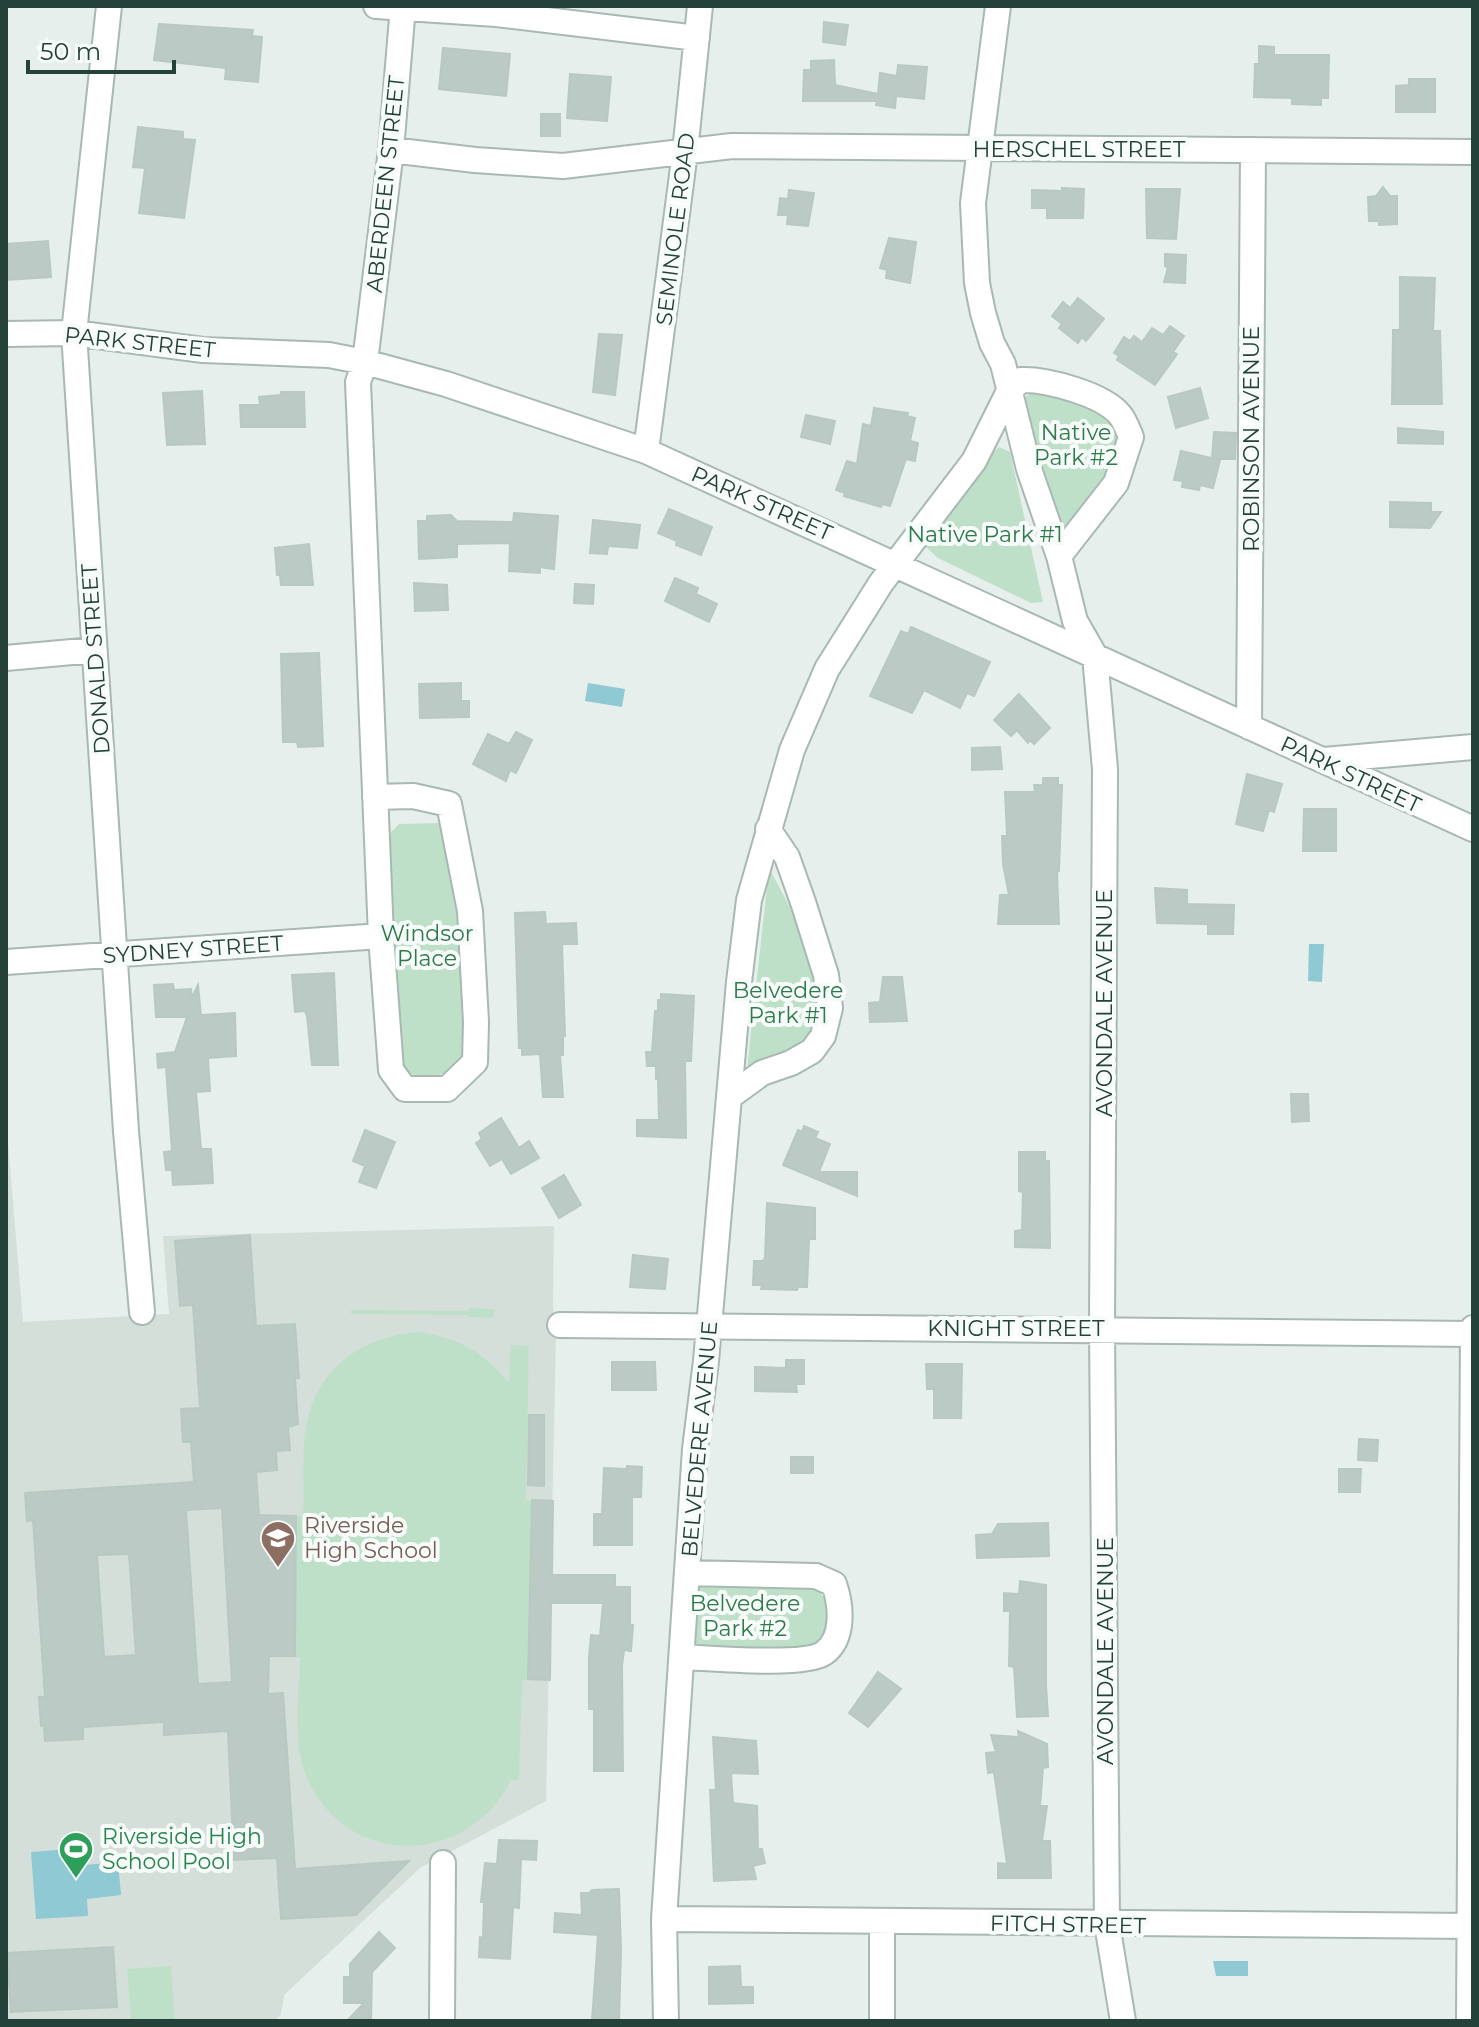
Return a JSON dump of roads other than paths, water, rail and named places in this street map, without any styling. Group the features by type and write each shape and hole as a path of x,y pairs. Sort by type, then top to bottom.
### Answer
{"street":[{"name":"DONALD STREET","path":"109,6 74,333 142,1312"},
{"path":"376,6 496,14 697,38"},
{"name":"SEMINOLE ROAD","path":"646,451 685,152 700,6"},
{"name":"AVONDALE AVENUE","path":"998,6 973,203 977,283 992,343 1003,364 1029,469 1059,556 1075,621 1095,656 1105,769 1102,1329 1107,1924 1123,2021"},
{"name":"ABERDEEN STREET","path":"365,362 391,150 403,7"},
{"name":"HERSCHEL STREET","path":"391,150 563,166 732,146 1473,152"},
{"name":"ROBINSON AVENUE","path":"1249,727 1253,150"},
{"name":"PARK STREET","path":"6,334 74,333 203,350 329,355 446,384 646,451 1473,829"},
{"path":"365,362 358,382 375,797 381,936 391,1070 405,1089 447,1089 475,1062 476,1022 470,911 449,804 413,796 375,797"},
{"path":"1009,391 1021,380 1040,379 1102,401 1119,415 1131,437 1116,483 1059,556"},
{"name":"BELVEDERE AVENUE","path":"666,2021 664,1919 695,1449 749,900 792,750 827,669 881,583 974,461 1009,391"},
{"path":"6,658 94,650"},
{"path":"1321,760 1473,747"},
{"path":"729,1097 762,1073 791,1063 812,1051 823,1036 830,1008 826,975 803,902 787,857 768,829"},
{"name":"SYDNEY STREET","path":"6,962 381,936"},
{"name":"KNIGHT STREET","path":"560,1325 1473,1331"},
{"path":"1469,2021 1473,1331"},
{"path":"682,1657 802,1659 824,1653 836,1637 841,1605 834,1584 816,1576 687,1573"},
{"path":"442,2021 443,1863"},
{"name":"FITCH STREET","path":"664,1919 1471,1926"},
{"path":"882,1921 882,2021"}],"water":[{"path":"588,683 625,689 622,707 585,701"},
{"path":"1309,944 1324,944 1322,982 1308,981"},
{"name":"Riverside High School Pool","path":"82,1848 84,1865 118,1862 121,1895 87,1899 88,1916 36,1919 31,1852"},
{"path":"1213,1961 1248,1961 1248,1976 1216,1976"}],"place":[{"name":"Riverside High School","path":"278,1569"},
{"name":"Riverside High School Pool","path":"76,1880"}],"park label":[{"name":"Native Park #2","path":"1076,444"},
{"name":"Native Park #1","path":"985,534"},
{"name":"Windsor Place","path":"427,946"},
{"name":"Belvedere Park #1","path":"788,1002"},
{"name":"Belvedere Park #2","path":"745,1616"}]}
